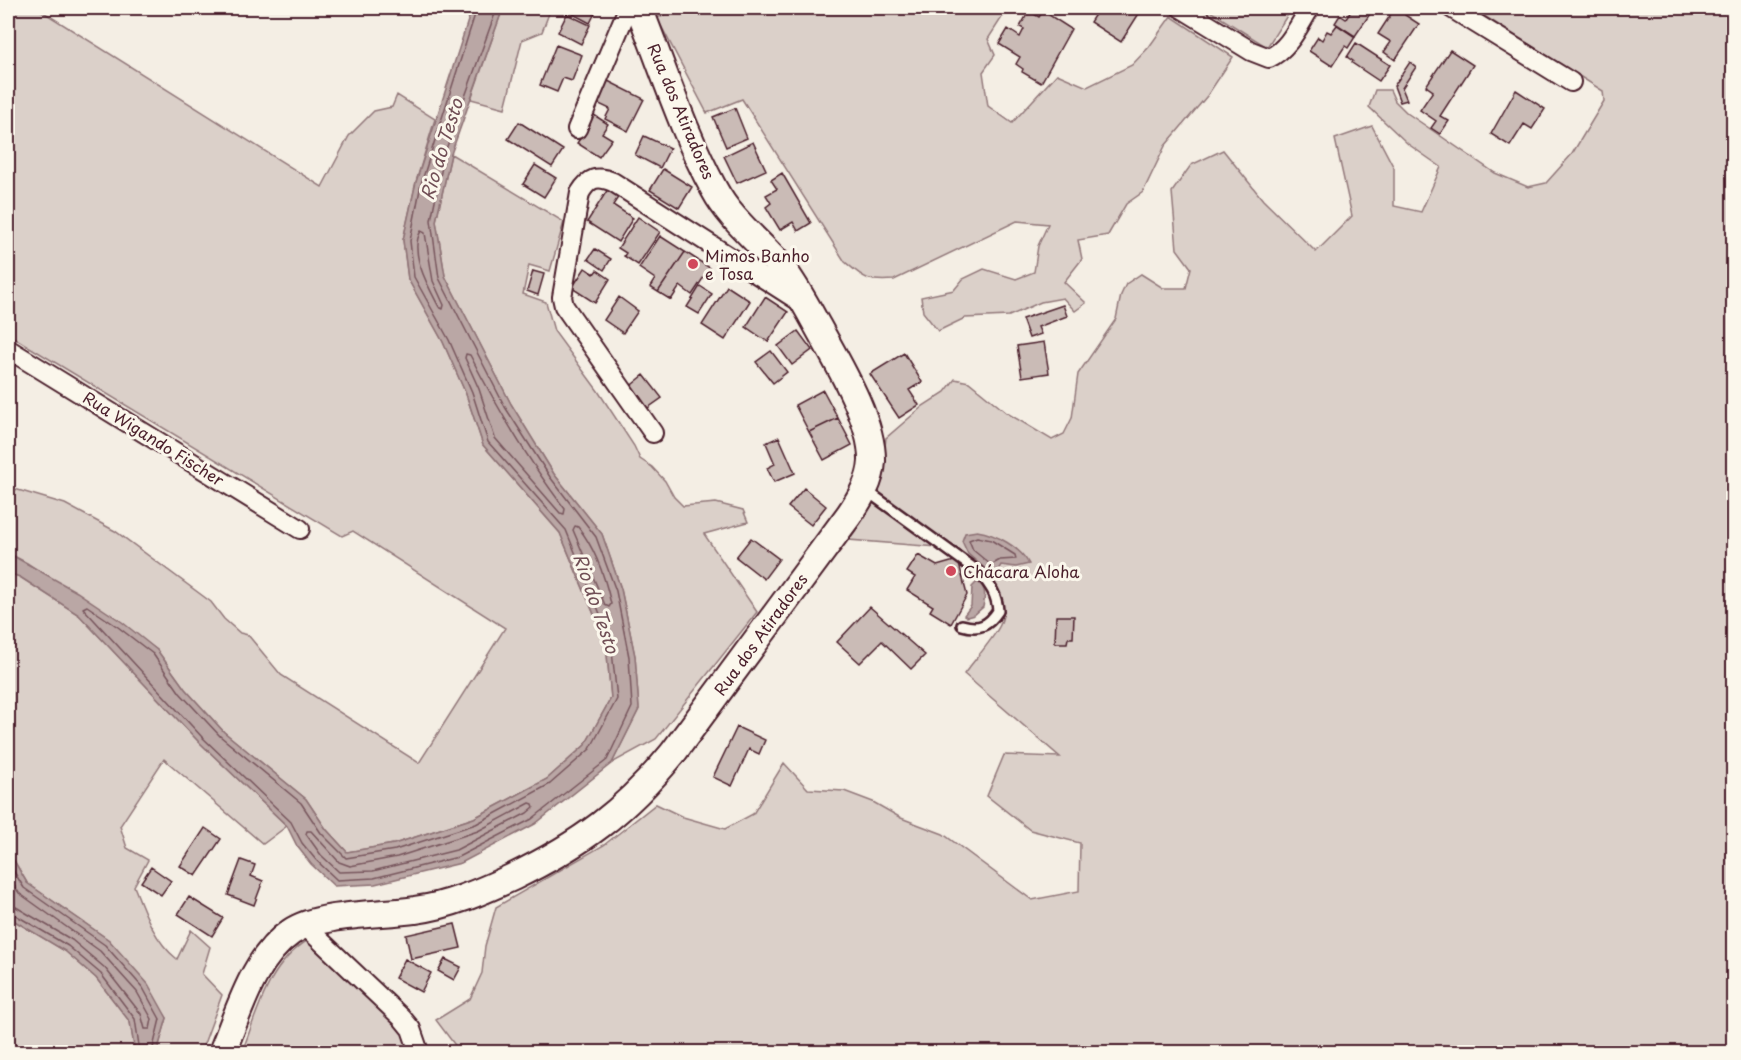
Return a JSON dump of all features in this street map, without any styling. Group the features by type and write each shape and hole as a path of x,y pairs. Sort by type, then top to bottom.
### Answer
{"street":[{"path":"577,129 628,8"},
{"name":"Rua dos Atiradores","path":"222,1053 250,984 278,942 292,931 304,925 331,918 418,910 455,901 494,886 539,864 573,845 614,815 641,790 673,753 860,500 865,489 872,461 863,419 835,358 806,305 782,269 741,228 715,190 693,145 639,8"},
{"path":"1181,8 1251,51 1269,58 1278,54 1285,47 1310,8"},
{"path":"1450,8 1571,82"},
{"path":"653,434 564,306 562,297 580,193 585,184 594,178 602,177 613,182 806,305"},
{"name":"Rua Wigando Fischer","path":"8,349 300,529"},
{"path":"304,925 402,1018 411,1029 419,1053"}],"lane":[{"path":"865,489 980,573 990,585 996,595 998,612 986,625 978,628 962,625"}],"shaded area":[{"path":"8,8 37,8 322,187 349,136 374,111 392,107 397,95 435,119 416,182 403,240 408,279 443,342 466,394 483,445 560,533 606,643 611,698 585,745 547,779 474,818 394,844 347,852 326,829 306,799 224,732 185,689 157,650 27,563 8,553 8,487 65,504 115,531 211,602 224,619 240,633 248,635 281,675 419,763 505,628 353,531 342,536 8,334"},
{"path":"503,8 551,8 542,32 522,40 505,108 471,99"},
{"path":"678,8 1008,8 988,39 995,55 983,72 988,106 1012,123 1057,74 1087,87 1132,65 1149,47 1171,16 1233,57 1207,96 1165,146 1143,192 1126,204 1108,235 1078,240 1082,259 1064,282 1086,303 1075,311 1063,298 1041,302 1009,316 965,318 938,331 923,312 921,297 954,290 963,279 984,269 1016,279 1034,272 1038,246 1048,224 1017,221 894,280 872,280 862,276 845,262 742,99 707,113 657,18"},
{"path":"1205,8 1292,8 1267,47"},
{"path":"1477,8 1721,8 1734,21 1733,1052 460,1052 436,1020 470,999 482,973 485,946 496,907 604,845 656,804 683,817 725,829 753,814 784,763 808,789 844,791 873,802 901,818 943,834 1032,900 1079,891 1080,843 1030,830 987,796 1004,755 1060,757 964,674 1000,625 1004,611 997,587 979,567 946,544 938,547 849,540 871,504 882,467 886,438 923,406 945,392 955,379 969,382 1007,413 1052,440 1064,434 1072,418 1078,374 1116,319 1126,284 1141,274 1163,288 1186,288 1191,268 1177,249 1172,192 1191,165 1223,150 1263,200 1316,252 1352,216 1335,139 1372,126 1394,168 1394,206 1421,212 1441,167 1408,144 1369,107 1375,90 1390,90 1395,101 1407,113 1495,173 1528,187 1546,183 1572,154 1604,101 1603,91 1478,12"},
{"path":"451,154 564,222 550,271 529,265 523,294 546,302 554,331 598,391 640,459 652,467 665,481 674,497 683,506 716,503 743,510 748,522 704,534 757,612 656,739 612,763 639,709 635,656 621,589 602,534 554,474 511,404 445,276 436,221"},
{"path":"8,573 20,577 79,615 198,741 287,826 263,844 164,759 120,826 127,848 148,860 134,886 151,926 162,944 177,959 191,930 210,947 202,974 222,995 201,1052 157,1052 167,1018 109,940 27,883 13,859 8,844"},
{"path":"8,917 65,951 96,978 130,1022 135,1052 13,1052 11,1032 8,1030"},
{"path":"308,940 405,1032 413,1052 242,1052 259,1005 274,975 294,950"}],"water":[{"name":"Rio do Testo","path":"472,8 503,8 451,154 436,221 445,276 511,404 554,474 602,534 621,589 635,656 639,709 612,763 535,824 461,863 375,884 334,886 311,864 297,846 287,826 198,741 79,615 20,577 8,573 8,553 77,592 122,622 157,650 185,689 224,732 306,799 326,829 347,852 394,844 474,818 547,779 585,745 611,698 606,643 560,533 483,445 466,394 443,342 408,279 403,240 416,182"},
{"path":"977,531 1007,542 1020,552 1029,564 1016,567 1001,565 998,570 1002,579 998,580 968,554 962,541 965,533"},
{"path":"977,582 984,590 983,607 974,615 967,617 964,615 971,606 972,587"},
{"path":"8,844 13,859 27,883 109,940 148,984 167,1018 157,1052 135,1052 130,1022 96,978 65,951 8,917"}],"building":[{"path":"576,8 589,8 596,11 590,23 573,14"},
{"path":"1079,8 1094,8 1089,14"},
{"path":"1099,8 1133,8 1140,12 1121,42 1090,22"},
{"path":"1346,8 1374,8 1355,36 1335,23 1340,15 1346,19 1351,11"},
{"path":"1395,8 1408,11 1405,15 1419,24 1395,60 1384,52 1391,42 1378,34"},
{"path":"1029,11 1039,17 1043,11 1071,29 1041,83 1022,72 1023,69 1016,64 1020,57 999,44 1008,29 1020,37 1024,29 1020,27"},
{"path":"567,14 590,25 581,44 558,32"},
{"path":"1337,25 1355,37 1348,48 1345,46 1332,66 1309,51 1318,37 1322,40 1327,31 1331,33"},
{"path":"1356,43 1390,65 1379,81 1347,57"},
{"path":"556,45 582,55 572,81 563,78 557,92 540,85"},
{"path":"1450,50 1473,65 1440,116 1449,121 1440,134 1431,128 1436,121 1420,110 1433,91 1426,86"},
{"path":"1410,62 1416,67 1402,88 1407,100 1400,102 1394,86"},
{"path":"606,80 644,99 628,131 605,119 610,109 595,102"},
{"path":"1516,90 1545,109 1532,129 1524,124 1510,146 1491,134"},
{"path":"735,108 747,138 726,147 713,117"},
{"path":"591,113 608,124 602,133 612,139 599,157 577,143 588,127 584,124"},
{"path":"519,122 563,150 552,167 508,139"},
{"path":"644,136 670,148 660,168 635,155"},
{"path":"753,142 766,170 737,183 724,156"},
{"path":"535,165 556,178 544,197 523,184"},
{"path":"663,169 692,187 679,208 650,190"},
{"path":"782,173 811,223 798,231 793,222 780,230 766,207 771,203 766,195 777,189 771,180"},
{"path":"608,189 619,196 613,205 633,218 618,242 587,222"},
{"path":"638,217 660,232 638,265 624,256 626,253 618,248"},
{"path":"660,236 685,252 658,292 650,287 655,279 639,268"},
{"path":"595,249 611,259 604,270 588,259"},
{"path":"685,252 710,268 692,295 680,286 671,300 658,292"},
{"path":"585,268 594,274 597,270 610,279 595,303 572,288"},
{"path":"533,271 544,274 538,295 527,291"},
{"path":"700,286 712,294 699,314 687,307"},
{"path":"727,286 750,301 725,340 702,325"},
{"path":"619,297 638,311 623,333 604,320"},
{"path":"765,297 788,312 768,342 746,327"},
{"path":"1063,305 1067,316 1038,327 1041,334 1029,338 1022,319"},
{"path":"798,331 812,350 792,365 778,346"},
{"path":"1044,342 1049,373 1022,377 1017,346"},
{"path":"771,351 787,372 773,383 756,362"},
{"path":"904,353 922,382 909,390 919,405 899,418 870,374"},
{"path":"644,375 662,398 645,410 628,388"},
{"path":"823,390 838,418 809,432 795,405"},
{"path":"838,418 852,445 824,460 809,432"},
{"path":"779,437 795,473 774,482 767,468 775,464 766,443"},
{"path":"804,488 826,506 811,525 788,507"},
{"path":"751,538 779,559 764,579 736,557"},
{"path":"918,555 937,566 958,560 967,595 951,624 930,611 933,606 907,590 915,577 907,572"},
{"path":"870,607 925,655 911,669 882,641 860,663 837,642"},
{"path":"1056,616 1074,616 1073,638 1068,638 1067,643 1055,643"},
{"path":"737,727 765,740 759,754 749,749 732,786 713,777"},
{"path":"205,828 221,839 196,876 180,866"},
{"path":"241,860 255,865 251,876 263,881 254,905 228,895"},
{"path":"151,867 171,881 161,895 141,882"},
{"path":"189,897 223,918 212,936 178,914"},
{"path":"455,924 461,948 411,959 406,935"},
{"path":"405,959 431,973 421,992 395,978"},
{"path":"445,959 461,967 454,980 438,971"}],"place":[{"name":"Mimos Banho e Tosa","path":"693,264"},
{"name":"Chácara Aloha","path":"951,571"}]}
